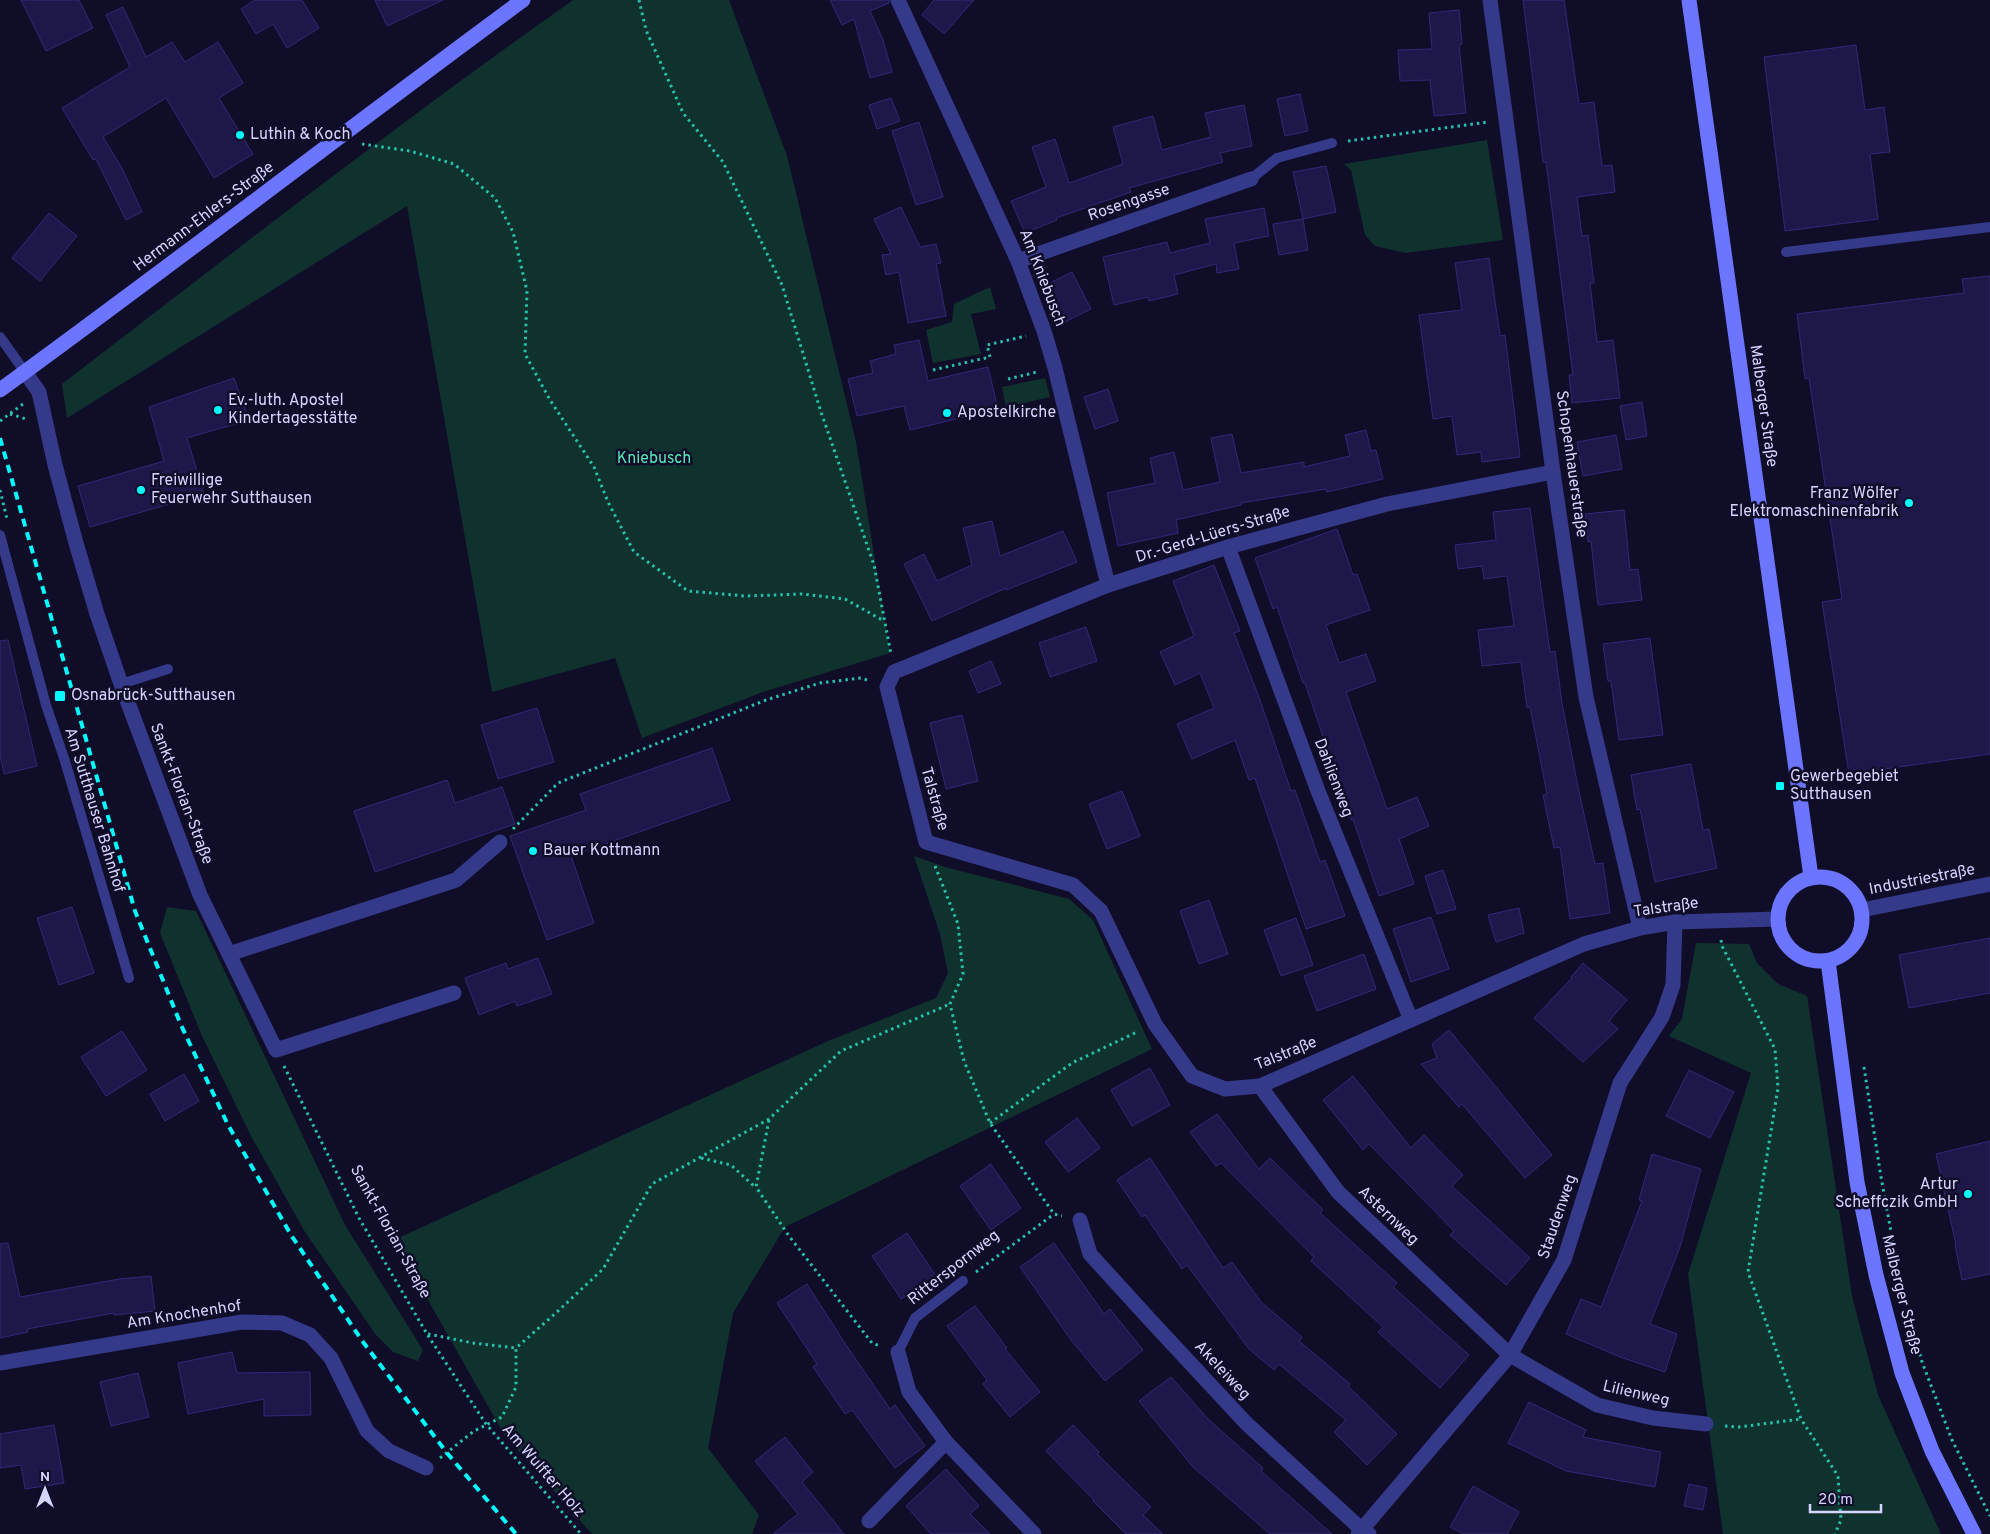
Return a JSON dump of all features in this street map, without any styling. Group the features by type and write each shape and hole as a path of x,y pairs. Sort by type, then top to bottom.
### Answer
{"street":[{"name":"Hermann-Ehlers-Straße","path":"0,390 199,244 334,140 523,0"},
{"name":"Am Kniebusch","path":"898,0 1018,261 1044,331 1055,368 1108,585"},
{"name":"Schopenhauerstraße","path":"1490,0 1586,697 1640,928"},
{"name":"Malberger Straße","path":"1689,0 1812,877"},
{"name":"Rosengasse","path":"1018,261 1251,179"},
{"name":"Sankt-Florian-Straße","path":"25,372 39,392 55,465 76,542 97,614 121,684 200,895 276,1050"},
{"name":"Dr.-Gerd-Lüers-Straße","path":"894,672 1108,585 1228,547 1387,504 1554,472"},
{"name":"Dahlienweg","path":"1228,547 1318,791 1411,1020"},
{"path":"887,687 894,672"},
{"name":"Talstraße","path":"887,687 926,842 1073,885 1101,911 1155,1024 1192,1076 1225,1089 1260,1086 1584,944 1640,928 1675,922 1717,919 1777,919"},
{"path":"229,954 456,880 500,842"},
{"path":"1825,876 1838,880 1849,888 1857,898 1862,910 1862,924 1859,936 1851,948 1840,956 1828,961 1815,961 1803,958 1792,952 1778,931 1777,919 1780,904 1787,892 1798,882 1812,877 1825,876"},
{"name":"Industriestraße","path":"1862,910 1990,884"},
{"name":"Staudenweg","path":"1363,1532 1510,1356 1564,1260 1620,1083 1662,1017 1673,985 1675,922"},
{"name":"Malberger Straße","path":"1828,961 1857,1182 1876,1275 1906,1382 1932,1450 1974,1534"},
{"path":"276,1050 454,993"},
{"name":"Asternweg","path":"1260,1086 1338,1192 1510,1356"},
{"name":"Akeleiweg","path":"1080,1220 1090,1254 1246,1423 1363,1532"},
{"name":"Am Knochenhof","path":"0,1363 242,1322 282,1323 310,1335 331,1358 367,1431 389,1450 426,1468"},
{"path":"898,1352 909,1392 946,1442 1034,1534"},
{"name":"Lilienweg","path":"1510,1356 1597,1405 1653,1418 1706,1424"},
{"path":"869,1521 946,1442"}],"lane":[{"path":"1251,179 1277,158 1332,143"},
{"path":"1786,252 1990,227"},
{"path":"0,337 25,372"},
{"name":"Am Sutthauser Bahnhof","path":"0,535 46,705 65,761 129,978"},
{"path":"121,684 168,668"},
{"name":"Ritterspornweg","path":"898,1352 915,1318 964,1281"}],"path":[{"path":"639,0 646,30 682,113 723,162 782,285 821,412 874,565 894,672"},
{"path":"1332,143 1507,120"},
{"path":"334,140 410,151 454,164 495,198 513,232 527,291 525,354 550,400 594,467 608,502 634,552 688,591 744,596 802,594 845,599 884,621"},
{"path":"933,370 990,357 987,345 1044,331"},
{"path":"1008,379 1055,368"},
{"path":"0,421 39,392"},
{"path":"0,490 7,519 0,520"},
{"path":"500,842 558,783 766,700 820,683 861,678 887,687"},
{"path":"926,842 958,924 963,974 950,1004 964,1061 990,1123 1072,1062 1155,1024"},
{"path":"1717,919 1722,946 1775,1049 1778,1088 1748,1272 1801,1419 1838,1476 1840,1520 1835,1534"},
{"path":"427,1334 473,1343 516,1348 603,1269 652,1184 769,1119 841,1051 950,1004"},
{"name":"Sankt-Florian-Straße","path":"276,1050 359,1218 427,1334 486,1424"},
{"path":"1863,1062 1898,1270 1922,1362 1952,1440 1990,1516"},
{"path":"756,1187 769,1119"},
{"name":"Ritterspornweg","path":"964,1281 1054,1214 990,1123"},
{"path":"700,1158 731,1165 756,1187 790,1236 872,1343 898,1352"},
{"path":"426,1468 486,1424 502,1417 516,1387 516,1348"},
{"path":"1706,1424 1739,1427 1801,1419"},
{"name":"Am Wulfter Holz","path":"486,1424 581,1534"}],"green space":[{"name":"Kniebusch","path":"573,0 729,0 787,156 856,442 890,653 763,692 642,738 615,658 492,692 407,206 67,418 62,384 379,141"},
{"path":"1487,140 1503,240 1406,253 1375,246 1365,235 1351,170 1344,164"},
{"path":"990,287 996,309 971,314 981,354 933,363 926,330 952,322 954,304"},
{"path":"1045,378 1050,397 1006,407 1002,387"},
{"path":"914,856 945,867 1069,899 1093,920 1152,1049 785,1227 733,1313 708,1448 759,1515 752,1534 592,1534 505,1436 394,1240 828,1041 936,998 948,973 940,934"},
{"path":"167,907 196,911 345,1225 423,1350 418,1361 393,1352 376,1335 305,1232 251,1136 202,1036 160,933"},
{"path":"1696,943 1749,944 1757,963 1778,984 1807,996 1852,1296 1878,1395 1941,1534 1723,1534 1688,1274 1751,1073 1669,1036 1682,1019"}],"building":[{"path":"21,0 79,0 93,28 46,51"},
{"path":"255,0 302,0 319,28 287,48 273,24 256,34 241,9"},
{"path":"375,0 443,0 387,26"},
{"path":"830,0 889,0 889,3 870,11 883,40 892,72 870,78 854,19 842,25"},
{"path":"934,0 974,0 944,34 922,15"},
{"path":"1523,0 1564,0 1579,104 1594,102 1602,166 1612,165 1615,192 1577,197 1582,236 1588,235 1594,283 1590,283 1597,342 1613,340 1620,398 1572,403 1569,375 1573,375 1546,162 1543,162"},
{"path":"123,7 146,57 172,42 185,62 218,42 243,83 219,98 253,154 214,178 166,98 103,137 122,168 142,212 126,220 96,159 93,160 62,108 130,67 106,15"},
{"path":"1459,10 1462,44 1459,45 1466,113 1434,116 1430,80 1400,81 1398,50 1432,49 1429,13"},
{"path":"1856,45 1865,110 1884,107 1890,152 1870,154 1878,219 1785,231 1764,57"},
{"path":"1300,94 1308,131 1285,136 1277,99"},
{"path":"891,98 900,121 877,129 869,105"},
{"path":"1244,105 1252,146 1220,153 1223,162 1129,188 1131,192 1056,218 1057,220 1025,233 1011,201 1046,187 1032,147 1055,139 1069,183 1123,164 1113,127 1153,116 1162,150 1211,137 1205,113"},
{"path":"919,122 943,197 916,205 892,131"},
{"path":"1326,166 1336,212 1303,219 1293,172"},
{"path":"901,207 920,247 936,244 941,263 936,264 946,316 908,323 899,272 886,275 882,255 891,254 874,219"},
{"path":"1264,208 1269,236 1234,243 1239,269 1217,273 1216,264 1174,275 1178,294 1149,301 1148,297 1114,305 1103,257 1167,242 1170,253 1210,243 1205,219"},
{"path":"49,213 77,236 40,281 12,258"},
{"path":"1303,219 1308,250 1279,255 1273,224"},
{"path":"1489,258 1500,336 1505,335 1520,457 1482,462 1481,452 1457,455 1452,416 1433,419 1419,315 1462,310 1455,263"},
{"path":"1072,272 1091,309 1063,323 1044,286"},
{"name":"Franz Wölfer Elektromaschinenfabrik","path":"1990,276 1990,754 1849,774 1822,602 1842,599 1809,378 1805,379 1797,314 1964,293 1962,279"},
{"path":"919,340 928,381 988,367 998,409 910,430 904,406 857,416 848,379 873,373 870,361 896,354 894,345"},
{"path":"234,378 249,420 187,438 204,494 90,527 78,486 164,461 149,407"},
{"path":"1108,389 1118,421 1095,429 1084,397"},
{"path":"1642,402 1647,436 1626,440 1620,406"},
{"path":"1366,430 1371,451 1376,450 1383,479 1327,492 1326,489 1241,503 1241,505 1176,520 1178,533 1118,546 1107,493 1155,483 1150,458 1174,452 1183,490 1220,482 1211,438 1232,434 1241,473 1304,462 1304,467 1350,456 1345,435"},
{"path":"1616,435 1622,469 1583,476 1577,442"},
{"path":"1530,508 1550,652 1555,651 1562,703 1578,787 1595,864 1603,863 1610,913 1570,919 1560,847 1554,848 1543,795 1547,794 1530,707 1527,708 1521,662 1482,666 1478,630 1514,626 1507,576 1484,579 1482,566 1458,569 1455,545 1496,540 1493,512"},
{"path":"1624,510 1630,570 1638,569 1642,600 1598,605 1591,541 1588,542 1585,514"},
{"path":"992,521 1000,556 1063,531 1077,562 1006,590 1006,588 932,621 904,564 924,554 937,581 972,565 963,528"},
{"path":"1337,529 1353,575 1357,574 1370,610 1326,625 1339,663 1366,654 1376,681 1346,692 1387,809 1417,797 1429,826 1399,839 1414,884 1379,896 1353,819 1351,820 1305,683 1303,683 1277,607 1273,609 1255,558"},
{"path":"1214,565 1240,631 1234,633 1260,700 1291,791 1295,790 1320,862 1325,860 1345,916 1306,929 1255,778 1249,780 1235,740 1192,759 1177,724 1214,708 1200,673 1175,685 1160,652 1194,636 1173,581"},
{"path":"1086,627 1097,661 1050,677 1039,643"},
{"path":"1650,638 1663,735 1619,740 1611,681 1608,681 1603,644"},
{"path":"8,640 37,766 4,774 0,755 0,641"},
{"path":"991,661 1001,684 978,693 969,671"},
{"path":"537,708 554,762 498,779 481,725"},
{"path":"962,715 978,781 946,789 930,723"},
{"path":"712,748 730,800 571,856 594,923 547,940 510,836 586,810 580,794"},
{"path":"1691,764 1703,830 1709,829 1717,868 1655,882 1640,809 1637,810 1631,775"},
{"path":"447,780 455,803 502,787 515,824 375,872 354,811"},
{"path":"1122,791 1140,836 1107,849 1089,804"},
{"path":"1443,870 1456,909 1437,914 1425,876"},
{"path":"1209,900 1228,954 1199,964 1180,911"},
{"path":"72,907 94,973 59,985 37,918"},
{"path":"1519,908 1524,933 1496,942 1488,915"},
{"path":"1431,917 1449,969 1411,982 1393,929"},
{"path":"1296,918 1313,965 1281,976 1264,930"},
{"path":"1990,938 1990,993 1909,1008 1899,955"},
{"path":"1364,954 1376,989 1317,1011 1304,976"},
{"path":"538,958 552,994 517,1006 515,1001 479,1015 465,978 506,963 508,969"},
{"path":"1583,963 1627,1000 1609,1021 1618,1029 1583,1062 1534,1018 1572,978"},
{"path":"1449,1030 1552,1155 1525,1178 1462,1104 1459,1107 1421,1064 1437,1058 1432,1044"},
{"path":"122,1031 147,1070 106,1096 81,1057"},
{"path":"1150,1068 1170,1105 1132,1126 1111,1090"},
{"path":"1689,1070 1734,1092 1710,1138 1666,1116"},
{"path":"184,1074 199,1101 165,1121 150,1094"},
{"path":"1353,1076 1411,1148 1424,1135 1463,1175 1452,1186 1530,1258 1506,1285 1450,1235 1454,1231 1369,1144 1363,1150 1323,1100"},
{"path":"1217,1114 1259,1169 1270,1158 1323,1210 1320,1213 1397,1283 1393,1287 1469,1355 1440,1388 1378,1332 1383,1327 1311,1261 1314,1257 1221,1163 1216,1166 1190,1132"},
{"path":"1077,1118 1100,1148 1068,1172 1045,1142"},
{"name":"Artur Scheffczik GmbH","path":"1990,1141 1990,1274 1962,1280 1936,1154"},
{"path":"1652,1154 1701,1169 1680,1247 1650,1324 1677,1334 1665,1372 1620,1357 1566,1334 1581,1299 1601,1307 1642,1201 1639,1200"},
{"path":"1150,1158 1223,1268 1232,1262 1261,1302 1302,1337 1299,1341 1350,1384 1348,1386 1397,1434 1367,1465 1334,1432 1346,1420 1279,1364 1274,1370 1249,1349 1187,1265 1182,1269 1145,1215 1142,1217 1117,1180"},
{"path":"991,1164 1021,1208 991,1230 960,1186"},
{"path":"907,1233 936,1276 901,1299 872,1256"},
{"path":"8,1243 20,1297 119,1279 151,1276 155,1311 114,1315 114,1313 27,1329 28,1332 0,1338 0,1244"},
{"path":"1054,1243 1104,1314 1110,1309 1143,1350 1105,1381 1071,1340 1020,1267"},
{"path":"807,1284 890,1409 895,1405 925,1446 895,1468 852,1410 845,1414 813,1367 817,1364 777,1303"},
{"path":"975,1306 1007,1348 1005,1349 1040,1392 1010,1417 983,1384 987,1380 947,1326"},
{"path":"232,1352 237,1373 310,1372 311,1415 264,1416 264,1399 188,1414 178,1363"},
{"path":"138,1373 149,1417 111,1426 100,1382"},
{"path":"1171,1377 1208,1419 1263,1468 1261,1471 1332,1534 1270,1534 1193,1467 1139,1401"},
{"path":"1529,1402 1586,1430 1583,1437 1661,1452 1655,1487 1566,1471 1508,1443"},
{"path":"54,1425 64,1483 25,1489 21,1465 0,1468 0,1434"},
{"path":"1073,1425 1099,1452 1097,1454 1151,1507 1143,1515 1163,1534 1126,1534 1046,1451"},
{"path":"785,1437 813,1472 802,1482 844,1534 773,1534 798,1514 755,1461"},
{"path":"946,1469 979,1506 970,1514 990,1534 931,1534 906,1506"},
{"path":"1689,1484 1707,1488 1703,1510 1684,1506"},
{"path":"1473,1486 1519,1512 1507,1534 1464,1534 1450,1527"}],"railway":[{"path":"0,438 135,911 181,1025 228,1125 291,1235 363,1342 447,1453 516,1534"}],"place":[{"name":"Luthin & Koch","path":"240,135"},
{"name":"Ev.-luth. Apostel Kindertagesstätte","path":"218,410"},
{"name":"Apostelkirche","path":"947,413"},
{"name":"Freiwillige Feuerwehr Sutthausen","path":"141,490"},
{"name":"Franz Wölfer Elektromaschinenfabrik","path":"1909,503"},
{"name":"Osnabrück-Sutthausen","path":"60,696"},
{"name":"Gewerbegebiet Sutthausen","path":"1780,786"},
{"name":"Bauer Kottmann","path":"533,851"},
{"name":"Artur Scheffczik GmbH","path":"1968,1194"}]}
